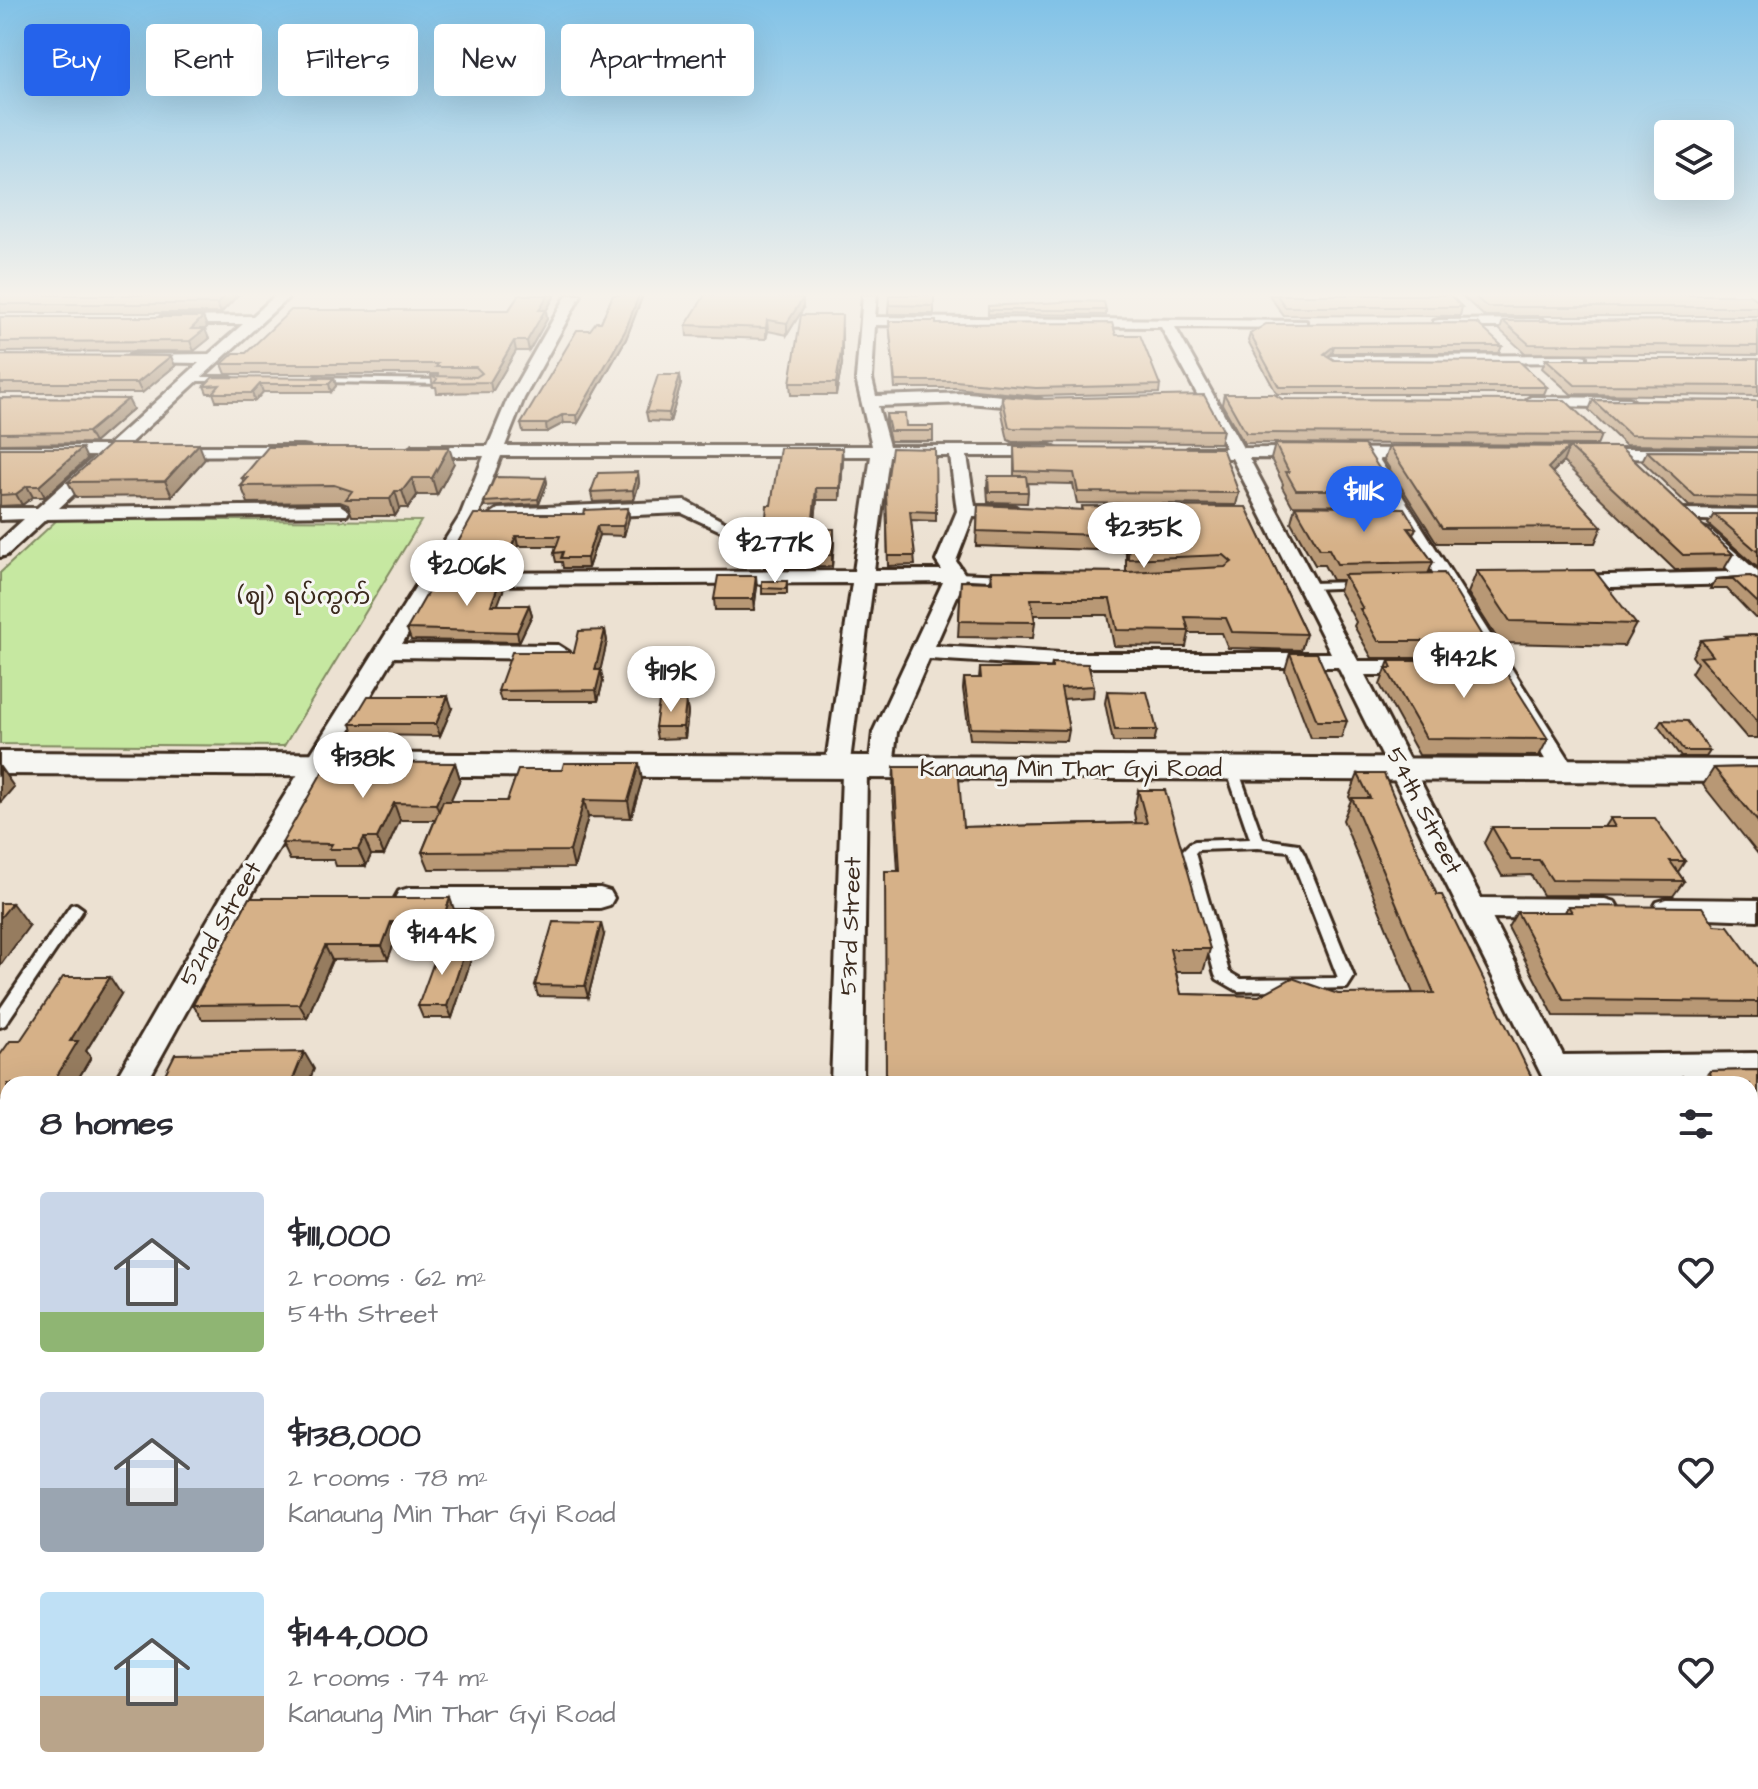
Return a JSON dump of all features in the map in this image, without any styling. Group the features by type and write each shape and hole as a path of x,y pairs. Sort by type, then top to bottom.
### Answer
{"street":[{"name":"52nd Street","path":"134,1076 234,899 469,516 516,398 527,378"},
{"path":"858,768 864,576 881,449 864,378"},
{"name":"54th Street","path":"1190,378 1200,401 1240,453 1279,513 1309,586 1558,1076"},
{"path":"1541,378 1641,474"},
{"path":"0,551 190,379"},
{"path":"869,401 968,398 1051,404"},
{"path":"136,401 166,401"},
{"path":"1507,402 1647,403"},
{"path":"956,576 946,561 966,511 958,450"},
{"path":"0,451 327,451"},
{"path":"389,451 1067,451"},
{"path":"1177,453 1447,454"},
{"path":"1368,454 1564,770"},
{"path":"1573,454 1758,454"},
{"path":"469,516 675,507 694,511 721,525"},
{"path":"1755,581 1677,510 1758,516"},
{"path":"0,514 340,511"},
{"path":"966,511 1037,513"},
{"path":"1242,513 1279,513"},
{"path":"1377,514 1407,515"},
{"path":"432,579 956,576"},
{"path":"858,768 885,732 956,576"},
{"path":"1545,582 1755,581"},
{"path":"389,650 558,652"},
{"path":"920,652 1061,660 1442,668"},
{"path":"1473,668 1503,668"},
{"name":"Kanaung Min Thar Gyi Road","path":"0,763 1758,771"},
{"name":"53rd Street","path":"847,1076 858,768"},
{"path":"377,898 600,898"},
{"path":"234,899 266,899"},
{"path":"1473,908 1758,910"},
{"path":"1558,1076 1758,1066"}],"lane":[{"path":"190,379 238,379"},
{"path":"302,380 462,382"},
{"path":"956,576 1018,578"},
{"path":"1309,586 1372,585"},
{"path":"1232,769 1258,843"},
{"path":"1258,843 1293,847 1346,977 1342,984 1238,985 1222,975 1188,852 1195,846 1258,843"},
{"path":"0,1021 76,909"}],"green space":[{"path":"58,519 421,521 284,746 0,744 0,573"}],"building":[{"path":"0,378 143,378 137,383 0,383"},
{"path":"212,378 334,378 329,384 260,384 252,393 213,393 220,385 204,386"},
{"path":"492,378 490,382 434,383 437,379"},
{"path":"548,378 598,378 577,415 562,415 546,424 521,424"},
{"path":"657,378 679,378 669,413 646,412"},
{"path":"791,378 837,378 836,383 790,383"},
{"path":"895,378 1157,378 1160,385 1036,388 955,381 895,381"},
{"path":"1274,378 1538,378 1547,387 1279,387"},
{"path":"1568,378 1758,378 1758,386 1575,385"},
{"path":"1224,394 1274,394 1282,399 1565,400 1601,435 1246,433"},
{"path":"1204,395 1223,430 1013,428 1009,427 1002,396 1036,399"},
{"path":"0,398 128,399 88,432 0,433"},
{"path":"1593,400 1758,401 1758,437 1630,435"},
{"path":"886,414 905,414 906,426 933,426 933,431 890,431"},
{"path":"110,444 199,444 165,481 68,482"},
{"path":"1275,444 1364,445 1393,490 1296,490"},
{"path":"1389,446 1620,447 1733,554 1683,555 1569,447 1548,468 1602,527 1442,528"},
{"path":"268,447 449,447 432,478 412,478 402,491 395,491 390,499 346,499 352,491 334,485 241,486 248,478 242,478"},
{"path":"1014,447 1222,448 1239,493 1078,492 1074,473 1015,471"},
{"path":"0,448 82,448 39,486 27,486 16,494 0,495"},
{"path":"780,448 842,448 840,488 816,488 812,529 834,529 832,555 763,556 767,505 771,505"},
{"path":"892,448 935,449 936,512 910,511 915,556 888,556 886,490"},
{"path":"1647,451 1758,452 1758,497 1695,496"},
{"path":"638,472 633,490 591,492 598,473"},
{"path":"988,476 1026,476 1028,492 989,492"},
{"path":"495,477 546,478 538,499 484,502"},
{"path":"978,505 1083,510 1082,506 1246,507 1306,634 1232,632 1226,618 1185,617 1189,631 1117,630 1110,599 1031,599 1035,622 959,621 961,581 992,582 991,571 1128,572 1225,567 1232,562 1224,555 1128,559 1129,536 977,531"},
{"path":"1295,506 1404,508 1416,528 1408,528 1433,562 1337,564 1329,549 1320,549"},
{"path":"628,508 623,526 597,526 587,558 561,558 563,552 554,553 560,536 516,536 506,560 448,560 474,514 584,514 585,510"},
{"path":"1714,514 1758,514 1758,552"},
{"path":"1594,570 1636,624 1510,621 1477,571"},
{"path":"1444,573 1485,641 1378,641 1344,575"},
{"path":"718,576 756,576 753,599 714,599"},
{"path":"1750,576 1758,580 1758,603 1733,579 1716,579"},
{"path":"436,578 501,578 491,605 529,605 517,632 407,629"},
{"path":"762,581 787,581 786,589 762,588"},
{"path":"605,630 595,670 601,670 596,690 498,691 512,652 574,652 579,631"},
{"path":"1758,635 1758,722 1700,657 1713,656 1701,640"},
{"path":"1290,653 1317,653 1347,721 1317,721"},
{"path":"1389,661 1499,661 1548,739 1426,738 1386,668 1392,668"},
{"path":"1052,663 1088,664 1094,686 1061,688 1069,730 971,728 964,678 981,678 980,668 1052,668"},
{"path":"1107,691 1147,692 1157,730 1115,730"},
{"path":"368,696 448,696 436,724 351,724"},
{"path":"686,701 683,727 655,727 659,702"},
{"path":"1662,720 1687,721 1710,751 1684,751"},
{"path":"328,762 455,763 436,804 394,803 377,838 364,838 358,849 329,849 332,844 282,843"},
{"path":"564,763 639,763 628,801 584,800 570,851 422,852 443,801 507,801 518,770 562,770"},
{"path":"894,767 958,767 963,827 1147,823 1138,790 1165,790 1210,949 1170,949 1181,994 1259,996 1292,978 1338,994 1434,993 1352,798 1370,798 1358,774 1384,774 1437,895 1442,895 1531,1076 886,1076 885,871 900,871"},
{"path":"1758,767 1758,822 1714,768"},
{"path":"1610,818 1655,818 1685,861 1670,861 1684,881 1552,880 1539,860 1511,860 1492,827 1615,827"},
{"path":"249,898 450,898 442,921 391,922 382,946 325,946 299,1004 193,1005"},
{"path":"0,903 12,903 0,918"},
{"path":"1568,906 1702,907 1715,925 1728,926 1758,967 1758,1002 1564,1000 1517,912 1572,912"},
{"path":"553,922 601,923 585,986 535,985"},
{"path":"439,948 466,948 447,1006 418,1006"},
{"path":"63,977 110,977 70,1041 78,1041 57,1076 0,1076 0,1055 10,1041 20,1041"},
{"path":"304,1052 294,1076 164,1076 175,1054"},
{"path":"1758,1070 1758,1076 1711,1076 1710,1071"}],"district":[{"name":"(ဈ) ရပ်ကွက်","path":"304,597"}]}
